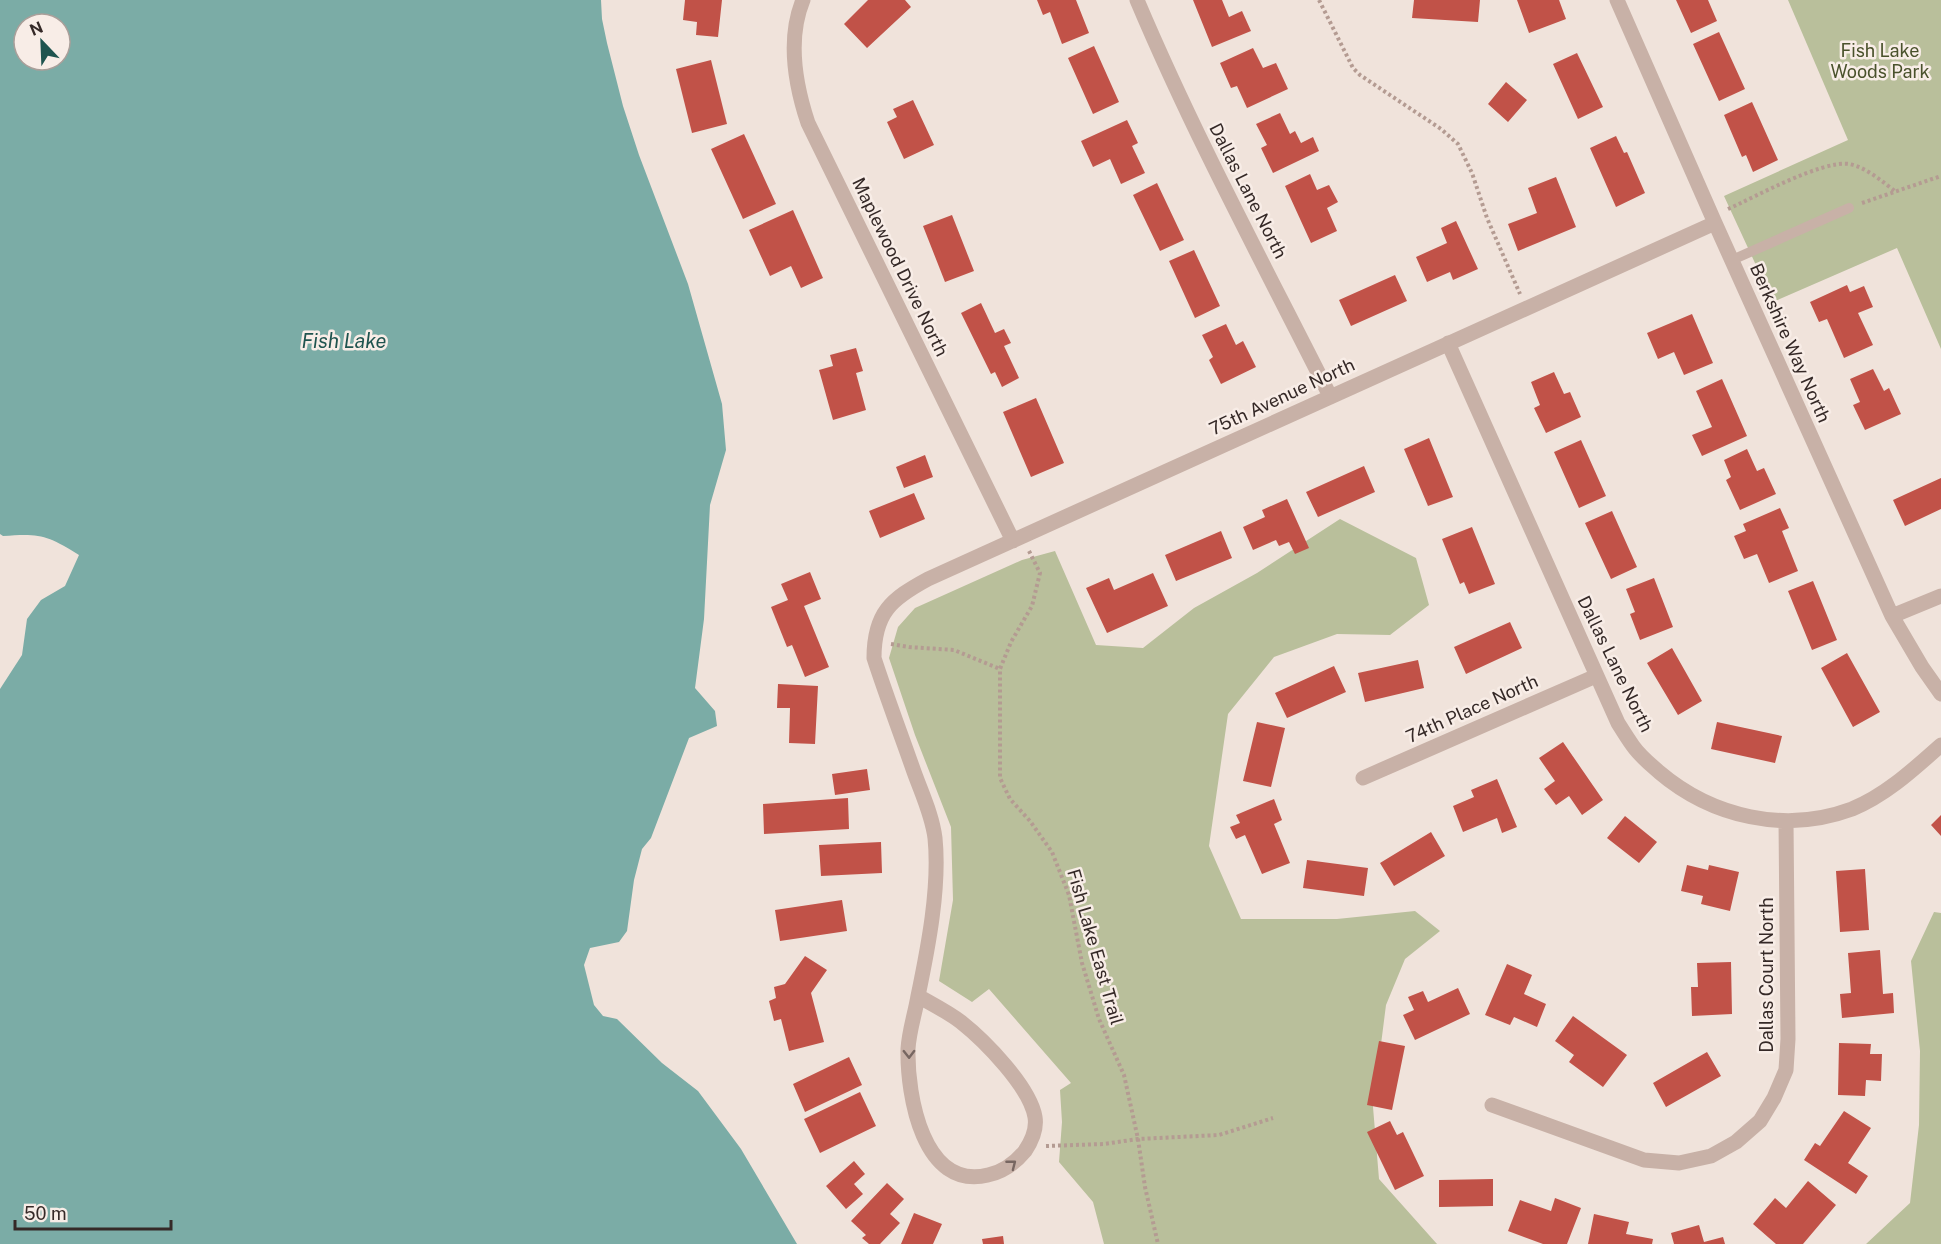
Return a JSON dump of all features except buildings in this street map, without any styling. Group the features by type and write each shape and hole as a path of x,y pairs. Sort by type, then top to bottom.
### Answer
{"street":[{"name":"Maplewood Drive North","path":"803,0 794,45 796,83 808,123 1017,539"},
{"name":"Dallas Lane North","path":"1137,0 1160,56 1197,133 1330,396"},
{"name":"Berkshire Way North","path":"1617,0 1892,616 1941,694"},
{"name":"75th Avenue North","path":"874,640 885,610 893,600 909,590 1330,396 1715,223"},
{"name":"Dallas Lane North","path":"1448,343 1618,723 1634,748 1678,788 1701,801 1729,812 1754,818 1786,821 1818,817 1852,808 1883,792 1941,746"},
{"path":"1892,616 1941,596"},
{"path":"874,640 874,658 932,820 934,839 935,894 908,1051 910,1079 921,1131 932,1154 943,1167 963,1175 982,1177 1000,1173 1019,1159 1032,1140 1036,1119 1032,1104 1015,1078 992,1051 959,1020 918,996"},
{"name":"74th Place North","path":"1364,778 1596,676"},
{"name":"Dallas Court North","path":"1492,1105 1644,1160 1679,1163 1711,1156 1736,1142 1760,1121 1774,1098 1786,1070 1788,1039 1786,821"}],"lane":[{"path":"1732,260 1849,208"}],"path":[{"path":"1319,0 1353,68 1441,129 1458,144 1475,180 1487,218 1505,256 1525,308"},
{"path":"1715,223 1724,211 1806,174 1836,164 1856,166 1896,192"},
{"path":"1849,208 1941,176"},
{"name":"Fish Lake East Trail","path":"1017,539 1040,573 1032,606 1011,642 1000,669 1000,778 1010,799 1030,821 1052,852 1069,895 1082,963 1099,1019 1124,1075 1158,1244"},
{"path":"874,640 909,647 954,650 1000,669"},
{"path":"1032,1140 1046,1146 1219,1135 1273,1118"}],"green space":[{"name":"Fish Lake Woods Park","path":"1788,0 1941,0 1941,349 1897,248 1773,302 1724,196 1848,140"},
{"path":"1340,519 1416,558 1429,605 1390,635 1337,634 1274,657 1228,714 1209,846 1241,919 1337,919 1415,911 1440,931 1405,959 1386,1005 1373,1107 1379,1179 1437,1244 1104,1244 1093,1202 1059,1162 1062,1122 1060,1090 1071,1083 989,989 972,1002 939,981 953,900 951,827 915,735 889,658 898,627 915,608 1022,560 1055,551 1096,645 1143,648 1194,608 1257,573"},
{"path":"1934,912 1941,913 1941,1244 1866,1244 1910,1203 1919,1125 1920,1051 1911,961"}],"water":[{"name":"Fish Lake","path":"0,0 601,0 602,19 623,106 688,284 722,404 726,450 710,505 704,619 695,688 715,711 717,726 689,738 651,838 642,849 634,880 627,931 619,942 590,948 584,965 594,1005 603,1016 617,1019 662,1063 698,1091 741,1149 797,1244 0,1244 0,689 22,655 27,619 41,600 65,586 79,555 51,539 35,535 3,536 0,534"}]}
